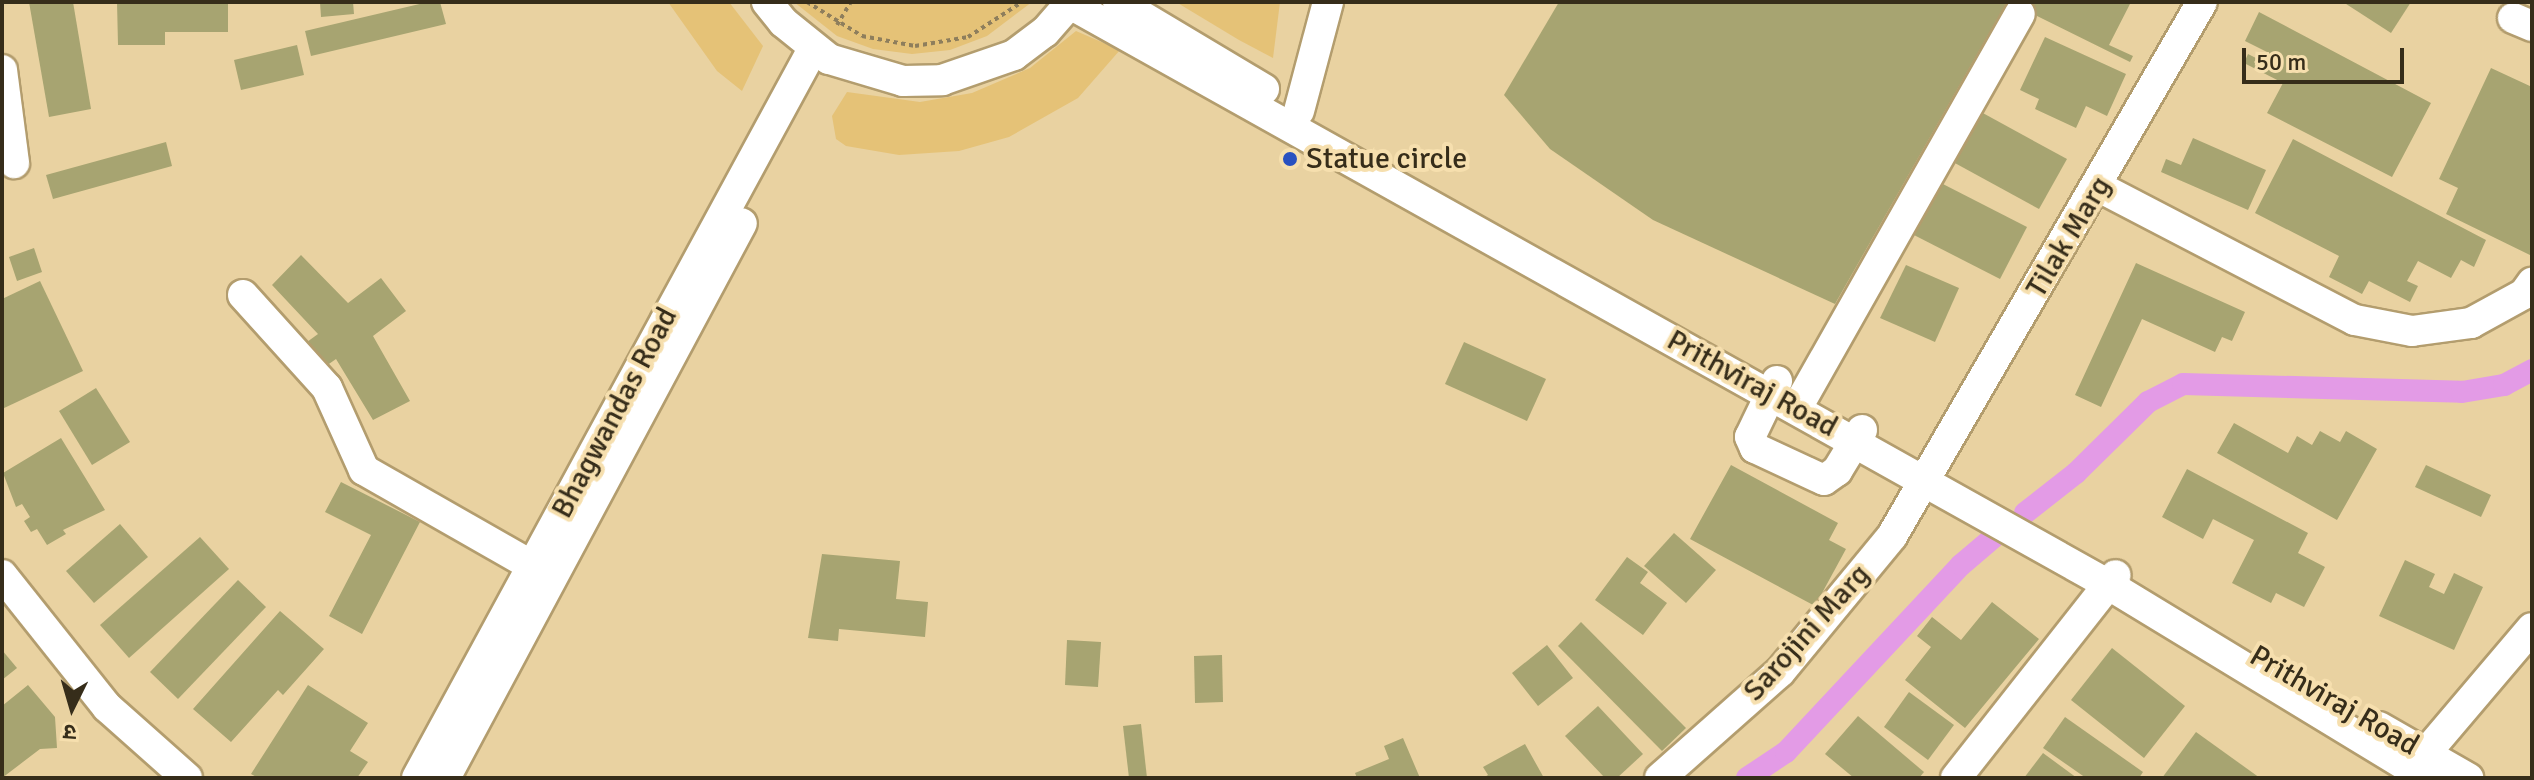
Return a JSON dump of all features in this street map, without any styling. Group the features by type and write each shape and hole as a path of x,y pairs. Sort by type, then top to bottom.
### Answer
{"street":[{"path":"767,2 821,54 903,81 979,71 1014,55 1045,32 1070,3"},
{"name":"Prithviraj Road","path":"1118,2 1773,388 1803,397 1858,436"},
{"path":"1299,111 1328,2"},
{"name":"Tilak Marg","path":"1928,474 2099,187 2202,2"},
{"name":"Prithviraj Road","path":"1070,3 1928,474 2112,580 2417,770 2468,778"},
{"path":"1803,397 2020,14"},
{"name":"Bhagwandas Road","path":"417,778 532,566 821,54"},
{"name":"Bhagwandas Road","path":"445,778 821,54"},
{"path":"2,70 14,163"},
{"path":"2099,187 2355,320 2412,331 2471,323 2524,294 2532,283"},
{"path":"243,295 327,388 364,470 532,566"},
{"path":"1773,388 1750,437 1755,448 1824,480 1837,471 1858,436"},
{"name":"Sarojini Marg","path":"1660,778 1780,672 1892,536 1928,474"},
{"path":"2,575 107,707 187,778"},
{"path":"1956,778 2112,580"},
{"path":"2417,770 2532,628"}],"path":[{"path":"807,2 837,25 888,44 942,44 992,25 1022,2"},
{"path":"837,25 851,2"}],"shaded area":[{"path":"668,2 729,2 763,46 742,91 717,71"},
{"path":"794,2 1032,2 987,36 950,50 912,54 873,49 837,36"},
{"path":"1176,2 1280,2 1273,58 1239,40"},
{"path":"1076,31 1120,50 1078,98 1009,137 959,151 899,155 846,146 836,139 832,116 847,92 920,102 972,93 1030,68"}],"building":[{"path":"29,2 73,2 91,109 49,117"},
{"path":"117,2 228,2 228,32 165,32 165,45 118,45"},
{"path":"320,2 353,2 354,14 321,17"},
{"path":"428,2 440,2 446,24 311,56 305,31"},
{"path":"1559,2 2007,2 1835,304 1653,220 1550,149 1504,95"},
{"path":"2027,2 2131,2 2109,45 2133,56 2130,62 2023,9"},
{"path":"2343,2 2411,2 2391,33"},
{"path":"2259,12 2431,103 2392,177 2267,113 2283,83 2244,63 2248,54 2262,61 2267,52 2245,41"},
{"path":"2045,37 2126,74 2107,116 2086,106 2076,128 2035,109 2039,99 2020,90"},
{"path":"297,45 304,75 241,90 234,60"},
{"path":"2491,68 2532,87 2532,256 2446,214 2458,188 2439,179"},
{"path":"1970,106 2067,159 2039,209 1942,156"},
{"path":"2193,138 2266,170 2248,210 2161,172 2166,159 2181,165"},
{"path":"2293,139 2486,240 2474,267 2461,260 2451,278 2418,261 2407,281 2418,286 2410,302 2369,281 2362,294 2329,277 2339,256 2255,213"},
{"path":"166,142 172,166 53,199 46,175"},
{"path":"1939,182 2027,227 2000,279 1912,234"},
{"path":"34,248 42,272 17,281 9,257"},
{"path":"301,255 348,303 381,278 406,311 373,336 410,401 373,420 336,359 326,366 307,342 318,334 272,285"},
{"path":"2136,263 2245,312 2232,341 2222,337 2215,352 2142,319 2101,407 2075,395"},
{"path":"1906,265 1959,288 1935,342 1880,318"},
{"path":"40,281 83,371 2,409 2,299"},
{"path":"1464,342 1546,379 1527,421 1445,384"},
{"path":"96,388 130,442 92,465 59,411"},
{"path":"2234,423 2288,453 2297,436 2312,445 2320,431 2340,442 2346,431 2377,449 2337,520 2217,453"},
{"path":"61,438 105,510 63,530 66,534 47,545 37,529 31,532 24,521 30,517 22,504 16,507 3,473"},
{"path":"1731,465 1838,523 1829,540 1846,549 1815,606 1690,539"},
{"path":"2426,465 2491,495 2481,517 2415,487"},
{"path":"2187,469 2308,533 2298,553 2325,567 2304,607 2276,593 2271,603 2232,583 2254,540 2213,519 2203,539 2162,517"},
{"path":"341,482 420,522 362,634 329,616 371,535 325,512"},
{"path":"120,524 148,557 94,603 66,571"},
{"path":"1674,533 1716,570 1686,603 1644,566"},
{"path":"200,537 229,569 129,658 100,625"},
{"path":"822,554 900,561 896,599 928,602 925,637 839,629 838,641 808,638"},
{"path":"1627,557 1648,572 1640,583 1667,603 1643,635 1595,600"},
{"path":"2405,560 2435,574 2429,587 2444,594 2454,573 2483,587 2454,650 2379,616"},
{"path":"238,580 266,607 178,699 150,672"},
{"path":"1992,602 2039,639 1965,728 1905,680 1931,647 1917,636 1932,617 1961,640"},
{"path":"280,611 324,649 283,695 278,690 231,742 193,709"},
{"path":"1581,622 1686,728 1662,751 1558,646"},
{"path":"1067,640 1101,642 1098,687 1065,685"},
{"path":"1547,645 1573,678 1538,706 1512,673"},
{"path":"2112,648 2185,706 2144,758 2071,700"},
{"path":"2,650 17,668 2,680"},
{"path":"1222,655 1223,702 1195,703 1194,656"},
{"path":"28,685 55,717 57,748 40,749 2,778 2,706"},
{"path":"308,685 368,723 350,751 368,762 357,778 258,778 251,774"},
{"path":"1909,692 1954,725 1928,760 1884,727"},
{"path":"1598,706 1643,754 1617,778 1605,778 1565,736"},
{"path":"1858,716 1924,772 1919,778 1854,778 1825,754"},
{"path":"2065,717 2143,772 2139,778 2086,778 2043,748"},
{"path":"1141,724 1147,778 1129,778 1123,726"},
{"path":"2196,732 2260,778 2162,778"},
{"path":"1403,738 1420,778 1357,778 1355,773 1389,759 1384,746"},
{"path":"1525,744 1544,778 1483,778 1488,775 1483,767"},
{"path":"2043,753 2077,778 2024,778"}],"waterway":[{"path":"2025,513 2076,473 2148,402 2183,384 2462,392 2504,385 2532,370"},
{"path":"1747,778 1786,752 1961,565 1994,537"}],"place":[{"name":"Statue circle","path":"1290,159"}]}
